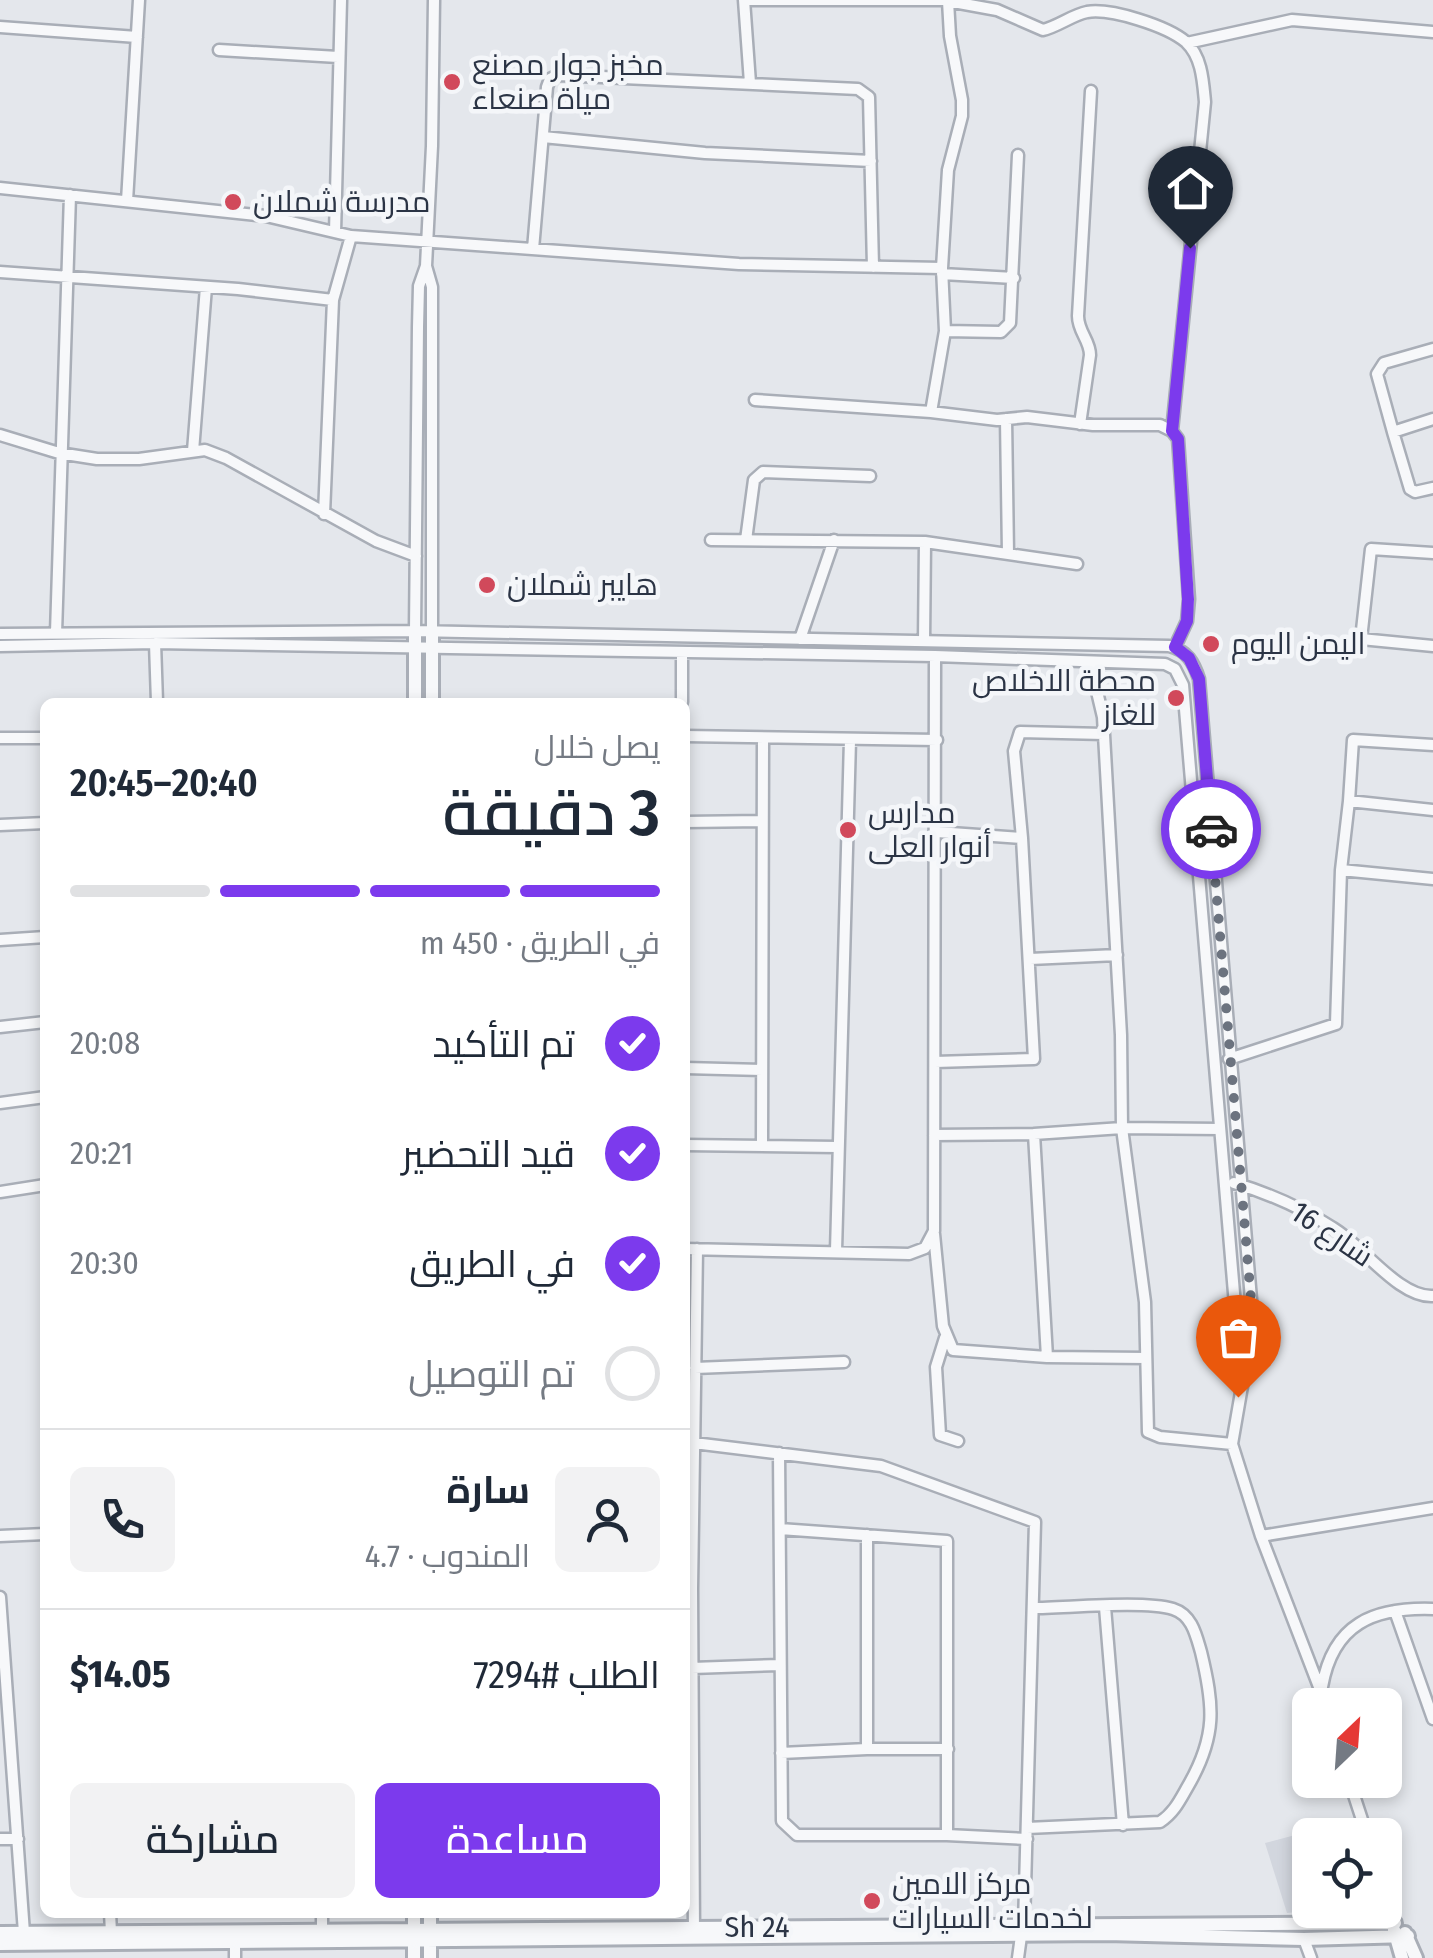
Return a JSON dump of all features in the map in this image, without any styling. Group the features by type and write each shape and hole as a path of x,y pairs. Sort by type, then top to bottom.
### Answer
{"street":[{"path":"126,200 139,0"},
{"path":"335,232 341,0"},
{"path":"415,698 418,327 420,286 426,266 434,0"},
{"path":"750,83 747,0 948,0 997,10 1043,30 1080,14 1103,11 1141,21 1187,43 1202,69 1204,102 1172,431"},
{"path":"931,412 944,331 942,271 948,170 962,116 948,0"},
{"path":"1187,43 1292,20 1433,32"},
{"path":"0,27 137,37"},
{"path":"219,50 338,58"},
{"path":"533,249 550,79 558,75 750,83 865,92 869,97 873,267"},
{"path":"1080,424 1090,355 1090,346 1078,328 1078,316 1091,91"},
{"path":"542,137 706,154 871,161"},
{"path":"944,331 1005,330 1010,323 1018,155"},
{"path":"0,188 266,216 351,236 738,264 873,267 1014,278"},
{"path":"56,633 70,195"},
{"path":"324,514 332,300 351,236"},
{"path":"426,266 432,287 432,698"},
{"path":"0,272 332,300"},
{"path":"193,451 206,287"},
{"path":"1433,349 1384,362 1377,374 1410,489 1415,492 1433,488"},
{"path":"755,400 931,412 957,418 1027,417 1080,424 1160,425 1172,431 1178,439 1188,599 1187,621 1175,647"},
{"path":"1006,419 1008,553"},
{"path":"1392,432 1433,419"},
{"path":"0,435 59,453 96,459 139,459 205,450 376,542 416,556"},
{"path":"746,540 754,480 764,472 870,476"},
{"path":"711,540 925,542 1077,564"},
{"path":"800,639 834,540"},
{"path":"924,641 925,542"},
{"path":"1433,553 1371,550 1360,639 1433,646"},
{"path":"0,634 415,631 924,641 1175,647 1189,658 1199,679 1253,1323 1232,1444 1261,1536 1321,1688"},
{"path":"155,643 158,698"},
{"path":"0,646 155,643 935,656 1165,664 1174,669 1184,685 1236,1329 1247,1342"},
{"path":"682,652 682,698"},
{"path":"935,656 934,1231 945,1338 936,1367 940,1435 958,1440"},
{"path":"1090,662 1104,734 1122,1128 1145,1302 1148,1432 1160,1437 1232,1444"},
{"path":"935,1062 1034,1060 1014,751 1017,736 1020,732 1104,734"},
{"path":"690,736 937,740"},
{"path":"0,738 40,738"},
{"path":"762,1146 763,740"},
{"path":"836,1251 850,740"},
{"path":"1228,1059 1336,1024 1341,870 1354,740 1433,745"},
{"path":"1349,801 1433,810"},
{"path":"690,822 762,821"},
{"path":"0,824 40,824"},
{"path":"936,832 1022,838"},
{"path":"1341,870 1433,879"},
{"path":"0,940 40,937"},
{"path":"1030,958 1116,955"},
{"path":"0,1027 40,1023"},
{"path":"690,1068 762,1070"},
{"path":"0,1103 40,1097"},
{"path":"934,1135 1220,1128"},
{"path":"1034,1134 1048,1357"},
{"path":"690,1144 837,1147"},
{"name":"شارع 16","path":"1224,1180 1264,1193 1322,1221 1416,1296 1432,1298"},
{"path":"0,1192 40,1186"},
{"path":"690,1534 695,1368 691,1249 909,1254 925,1248 934,1231"},
{"path":"945,1338 952,1350 1048,1357 1146,1358"},
{"path":"695,1368 844,1362"},
{"path":"694,1443 881,1466 1035,1522 1027,1833 1018,1958"},
{"path":"779,1453 782,1821 797,1835 1027,1833 1160,1822 1172,1814 1206,1748 1213,1719 1211,1692 1187,1617 1174,1609 1033,1608"},
{"path":"1261,1536 1433,1508"},
{"path":"780,1529 948,1540 946,1834"},
{"path":"0,1536 40,1534"},
{"path":"866,1535 867,1749"},
{"path":"0,1597 24,1933"},
{"path":"1105,1607 1123,1826"},
{"path":"1322,1688 1329,1657 1341,1638 1366,1619 1395,1610 1433,1609"},
{"path":"1395,1610 1433,1719"},
{"path":"690,1624 694,1933"},
{"path":"692,1668 780,1665"},
{"path":"781,1753 948,1749"},
{"path":"0,1756 14,1756"},
{"path":"0,1839 18,1839"},
{"path":"110,1918 111,1933"},
{"path":"322,1918 322,1931"},
{"path":"414,1918 414,1958"},
{"path":"430,1918 430,1958"},
{"name":"Sh 24","path":"0,1933 322,1931 430,1935 1292,1925"},
{"name":"Sh 24","path":"1360,1928 1399,1932"},
{"path":"1398,1928 1402,1958"},
{"name":"Sh 24","path":"1022,1930 1304,1939 1399,1932"},
{"path":"1399,1932 1416,1958"},
{"path":"0,1944 414,1935"},
{"path":"1304,1939 1311,1958"},
{"path":"235,1941 235,1958"}],"shaded area":[{"path":"1292,1836 1292,1912 1287,1913 1265,1843"}],"way so far":[{"path":"1211,829 1253,1323 1238,1397"}],"place":[{"name":"مخبز جوار مصنع مياة صنعاء","path":"452,82"},
{"name":"مدرسة شملان","path":"233,202"},
{"name":"هايبر شملان","path":"487,585"},
{"name":"اليمن اليوم","path":"1211,644"},
{"name":"محطة الاخلاص للغاز","path":"1176,698"},
{"name":"مدارس أنوار العلى","path":"848,830"},
{"name":"مركز الامين لخدمات السيارات","path":"872,1901"}],"route":[{"path":"1190,248 1172,431 1178,439 1188,599 1187,621 1175,647 1189,658 1199,679 1211,829"}]}
